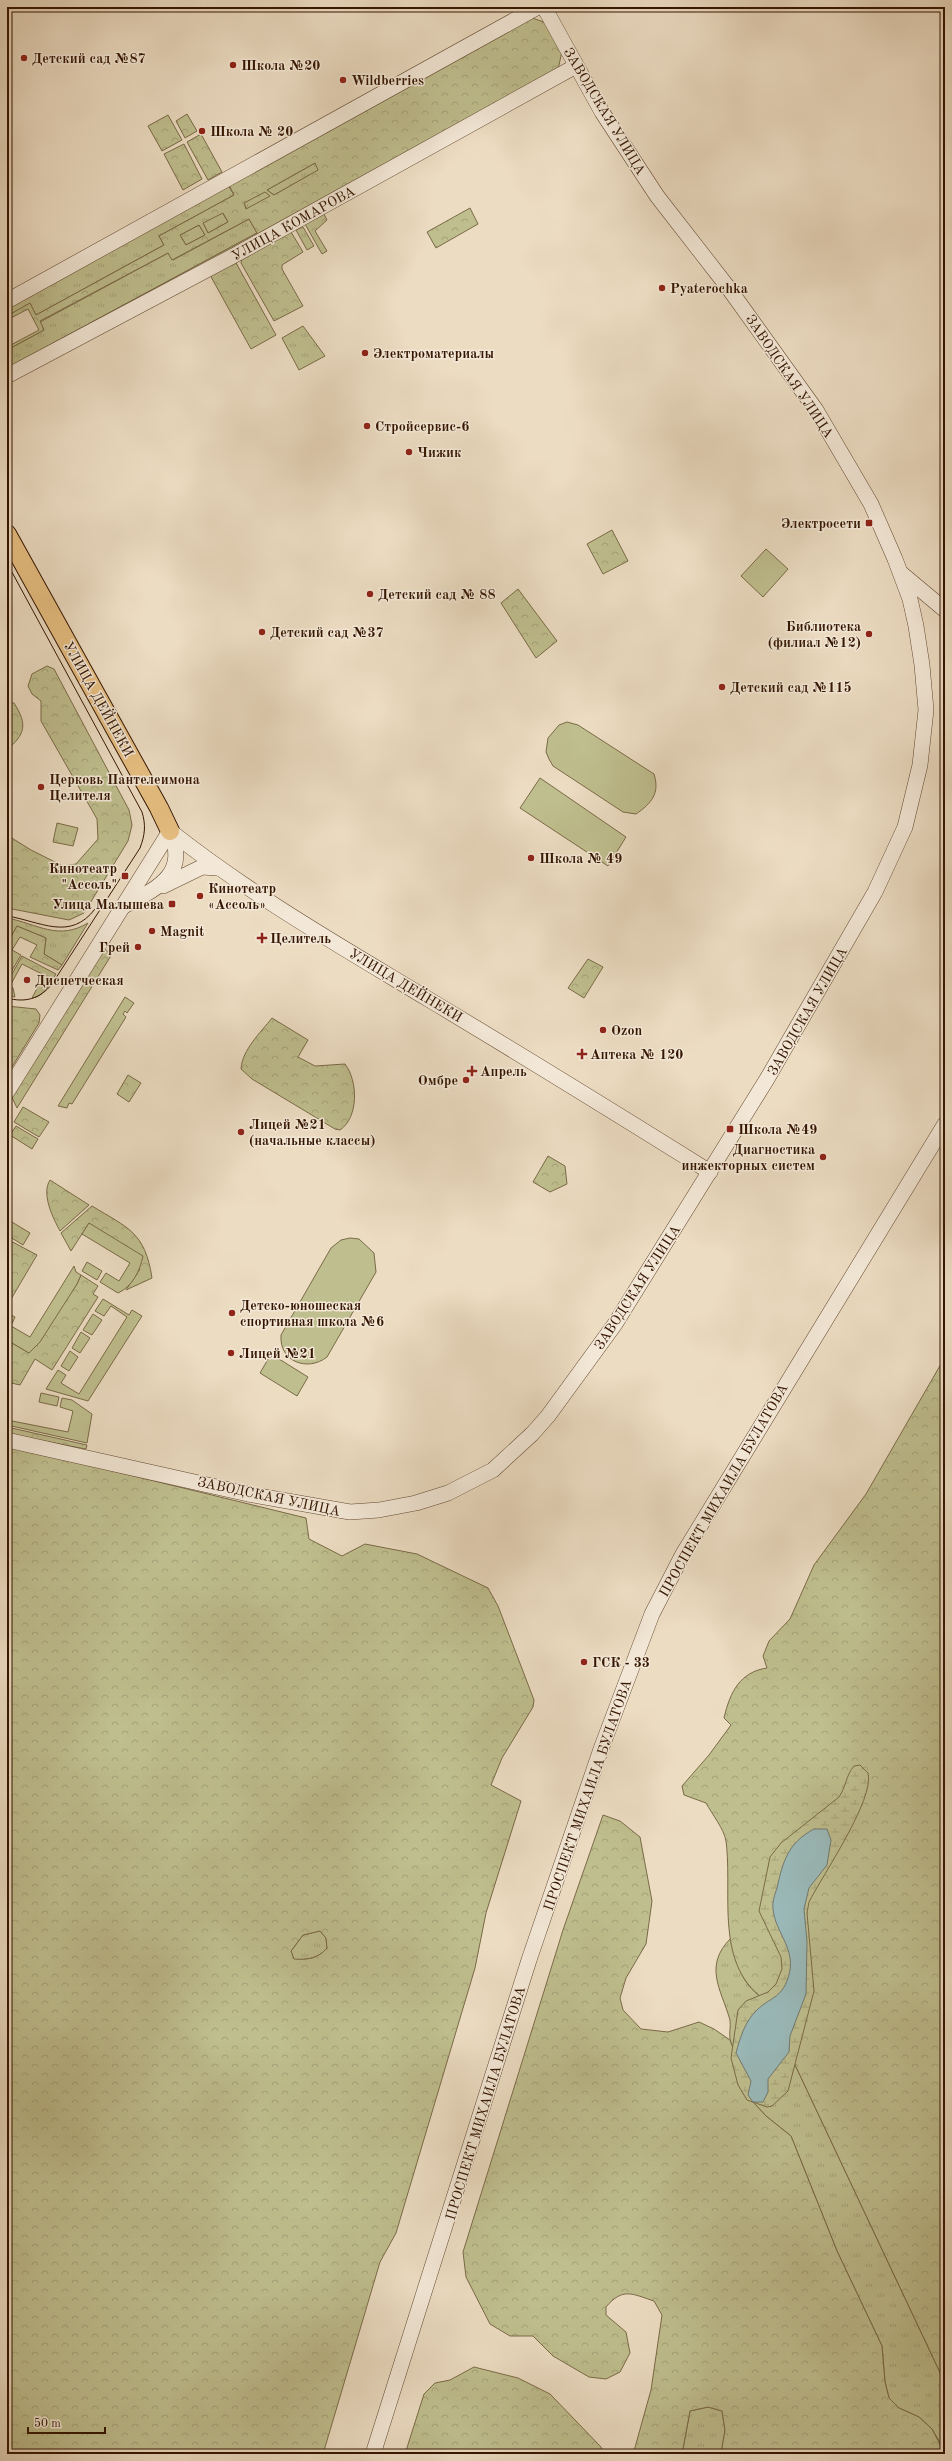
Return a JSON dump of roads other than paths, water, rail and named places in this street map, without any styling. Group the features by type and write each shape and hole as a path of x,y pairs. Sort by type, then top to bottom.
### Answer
{"main road":[{"name":"УЛИЦА ДЕЙНЕКИ","path":"7,534 160,808 170,831"}],"street":[{"path":"7,301 538,7"},
{"name":"ЗАВОДСКАЯ УЛИЦА","path":"7,1440 290,1502 350,1512 379,1510 416,1503 448,1494 493,1470 532,1434 548,1416 598,1349 710,1172 862,915 893,857 905,827 920,765 926,710 922,665 916,626 902,574 871,504 816,410 727,286 657,196 602,112 544,7"},
{"name":"УЛИЦА КОМАРОВА","path":"7,376 235,255 576,66"},
{"name":"ЗАВОДСКАЯ УЛИЦА","path":"902,574 942,608"},
{"name":"ЗАВОДСКАЯ УЛИЦА","path":"916,626 921,612 929,607 942,608"},
{"path":"153,890 164,882 172,871 176,858 176,844 170,831"},
{"path":"7,1092 170,831"},
{"name":"УЛИЦА ДЕЙНЕКИ","path":"170,831 214,866 284,912 523,1055 710,1172"},
{"path":"123,907 153,890 202,867 214,866"},
{"name":"ПРОСПЕКТ МИХАИЛА БУЛАТОВА","path":"374,2454 529,1960 601,1749 652,1614 683,1554 945,1124"}],"water":[{"path":"814,1829 827,1829 831,1840 827,1865 809,1888 804,1909 807,1942 806,1994 790,2036 789,2052 768,2079 768,2092 763,2102 753,2102 748,2095 751,2081 736,2053 741,2036 749,2019 762,2006 779,1994 788,1978 790,1959 788,1950 775,1918 773,1901 784,1861 798,1840"}],"tram line":[{"path":"7,563 142,812 144,821 144,834 140,848 52,984 42,993 26,1000 7,998"},
{"path":"7,916 43,925 65,927 75,925 85,919 95,909"}],"place":[{"name":"Детский сад №87","path":"24,58"},
{"name":"Школа №20","path":"233,65"},
{"name":"Wildberries","path":"343,80"},
{"name":"Школа № 20","path":"202,131"},
{"name":"Pyaterochka","path":"662,288"},
{"name":"Электроматериалы","path":"365,353"},
{"name":"Стройсервис-6","path":"367,426"},
{"name":"Чижик","path":"409,452"},
{"name":"Электросети","path":"869,523"},
{"name":"Детский сад № 88","path":"370,594"},
{"name":"Детский сад №37","path":"262,632"},
{"name":"Библиотека (филиал №12)","path":"869,634"},
{"name":"Детский сад №115","path":"722,687"},
{"name":"Церковь Пантелеимона Целителя","path":"41,787"},
{"name":"Школа № 49","path":"531,858"},
{"name":"Кинотеатр \"Ассоль\"","path":"125,876"},
{"name":"Кинотеатр «Ассоль»","path":"200,896"},
{"name":"Улица Малышева","path":"172,904"},
{"name":"Magnit","path":"152,931"},
{"name":"Целитель","path":"262,938"},
{"name":"Грей","path":"138,947"},
{"name":"Диспетческая","path":"27,980"},
{"name":"Ozon","path":"603,1030"},
{"name":"Аптека № 120","path":"582,1054"},
{"name":"Апрель","path":"472,1071"},
{"name":"Омбре","path":"466,1080"},
{"name":"Школа №49","path":"730,1129"},
{"name":"Лицей №21 (начальные классы)","path":"241,1132"},
{"name":"Диагностика инжекторных систем","path":"823,1157"},
{"name":"Детско-юношеская спортивная школа №6","path":"232,1313"},
{"name":"Лицей №21","path":"231,1353"},
{"name":"ГСК - 33","path":"584,1662"}]}
